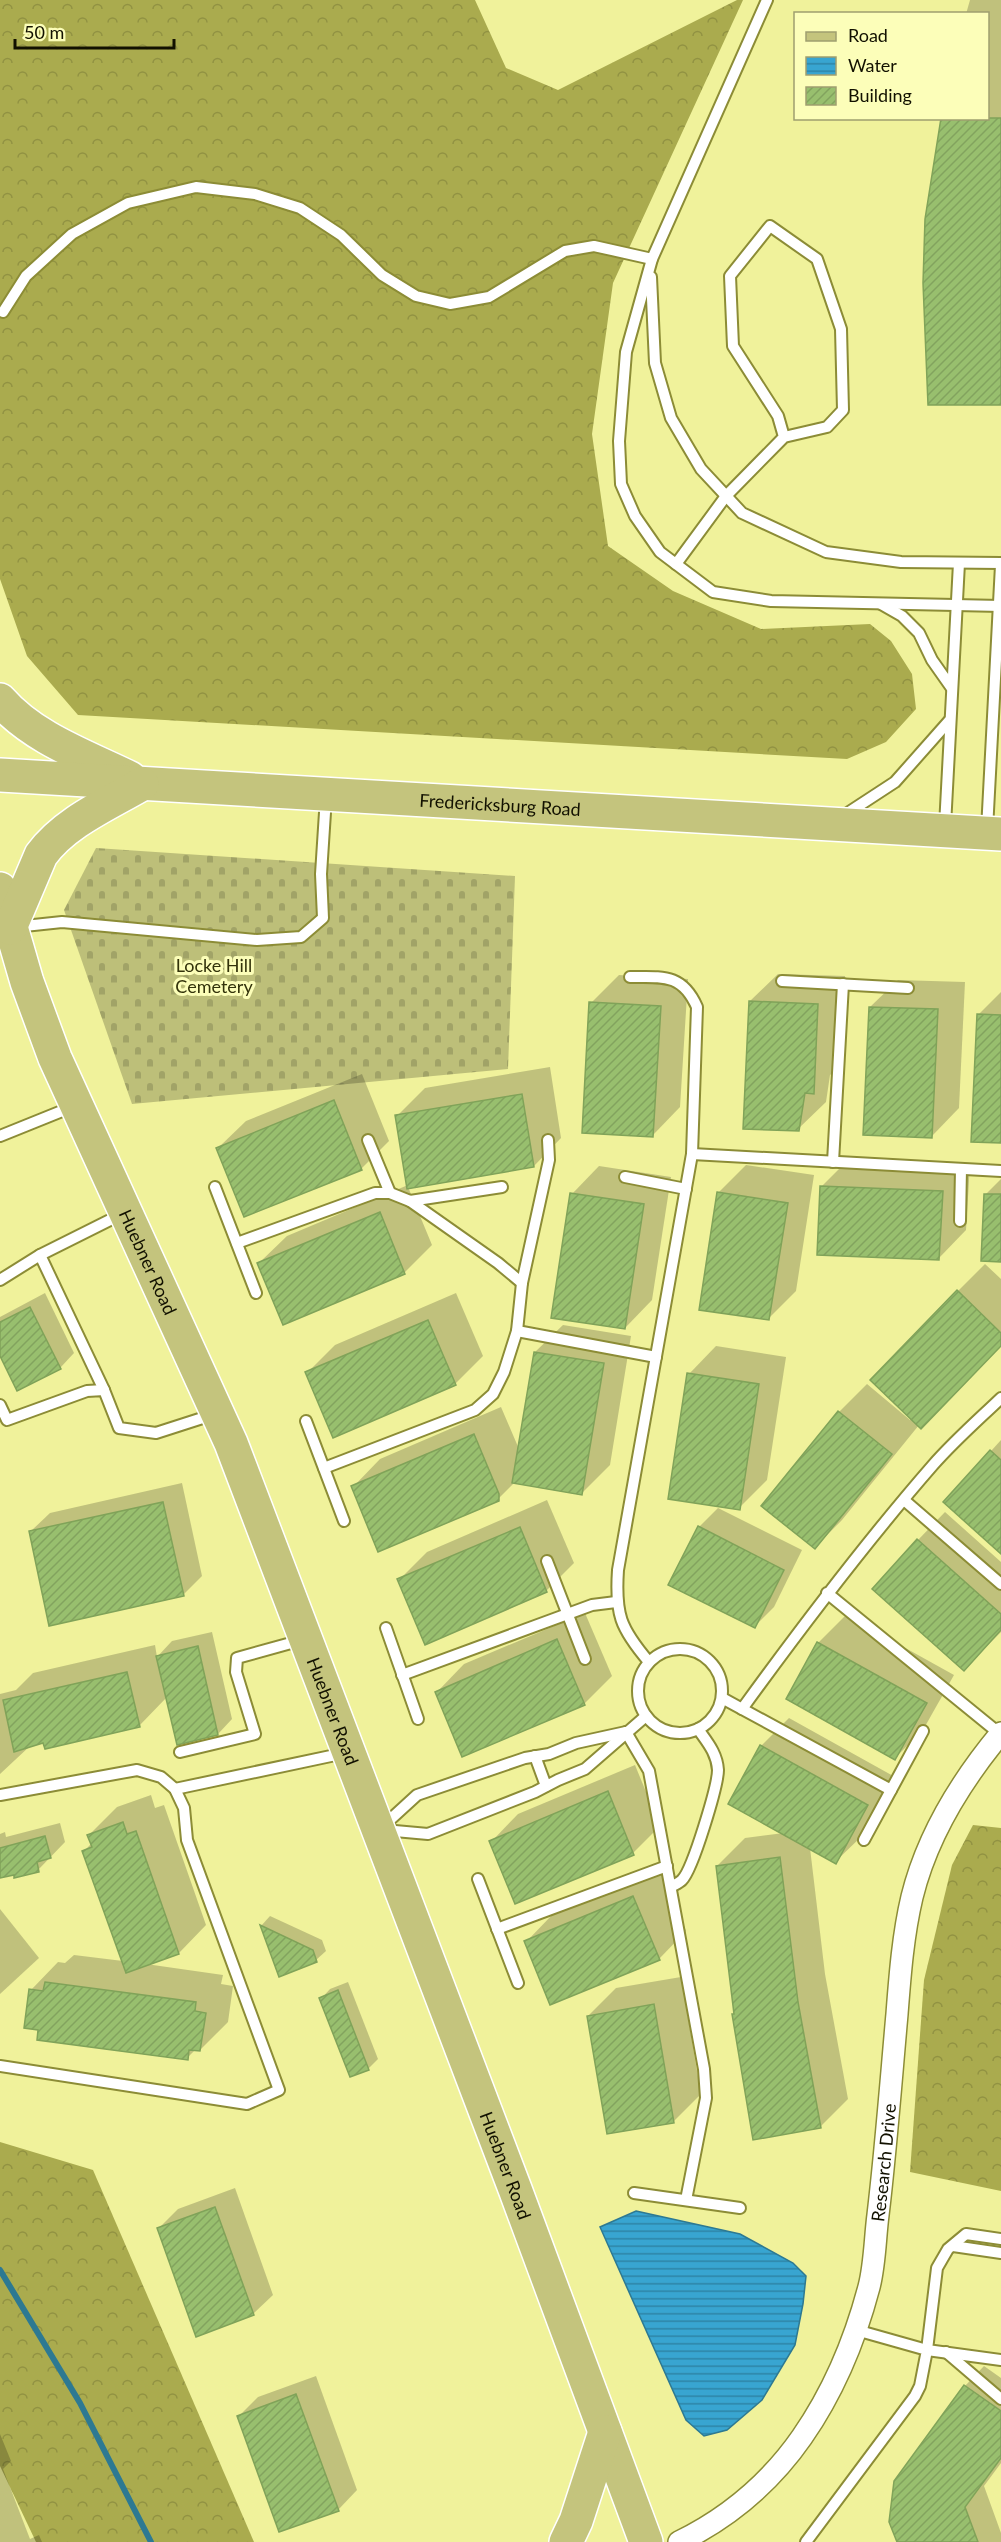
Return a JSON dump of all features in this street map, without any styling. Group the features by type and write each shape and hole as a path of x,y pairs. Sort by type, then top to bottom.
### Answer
{"main road":[{"path":"0,700 15,716 36,731 142,784"},
{"name":"Fredericksburg Road","path":"0,775 994,834"},
{"path":"5,930 41,855 48,846 101,807 142,784"},
{"name":"Huebner Road","path":"0,889 5,930 55,1058 231,1443 646,2542"},
{"path":"566,2542 576,2521 605,2432"}],"street":[{"name":"Research Drive","path":"679,2542 706,2529 738,2507 767,2482 815,2419 837,2377 856,2330 870,2284 902,1958 912,1897 924,1860 942,1819 963,1783 1001,1734"}],"lane":[{"path":"767,0 652,260 626,352 619,441 621,484 635,516 660,552 712,592 771,601 999,606"},
{"path":"3,312 26,276 72,234 128,203 196,187 255,194 300,208 341,235 382,275 416,296 450,304 489,297 565,251 594,246 652,260"},
{"path":"676,564 726,496 784,437 827,427 843,410 841,329 817,259 770,226 730,276 733,346 778,416 784,437"},
{"path":"652,260 655,363 671,418 701,469 742,513 826,552 901,562 1001,564 995,678 994,834"},
{"path":"945,832 959,563"},
{"path":"878,603 902,616 919,633 932,660 951,687"},
{"path":"995,678 1001,667"},
{"path":"831,825 895,782 949,721"},
{"path":"5,930 62,922 257,940 301,937 323,918 321,874 326,795"},
{"path":"630,977 664,977 679,982 690,992 697,1007 692,1154 618,1570 616,1602 627,1633 649,1662"},
{"path":"782,981 908,988"},
{"path":"833,1162 843,984"},
{"path":"0,1136 76,1106"},
{"path":"368,1140 390,1193"},
{"path":"324,1468 474,1410 493,1394 504,1372 517,1331 522,1282 549,1160 548,1140"},
{"path":"692,1154 1001,1171"},
{"path":"960,1221 961,1169"},
{"path":"625,1177 686,1189"},
{"path":"215,1187 256,1293"},
{"path":"410,1201 502,1187"},
{"path":"237,1242 375,1193 390,1193 410,1201 522,1282"},
{"path":"0,1280 40,1255 125,1212"},
{"path":"40,1255 104,1390 119,1428 156,1433 217,1413"},
{"path":"517,1331 656,1358"},
{"path":"0,1405 8,1419 87,1391 104,1390"},
{"path":"742,1709 827,1593 904,1500 935,1463 1001,1398"},
{"path":"306,1421 344,1521"},
{"path":"904,1500 1001,1584"},
{"path":"547,1562 585,1659"},
{"path":"827,1593 1001,1734"},
{"path":"402,1675 592,1605 616,1602"},
{"path":"386,1628 418,1719"},
{"path":"180,1752 255,1734 236,1672 237,1658 306,1639"},
{"path":"680,1648 702,1654 718,1670 722,1681 722,1698 716,1714 698,1729 687,1732 664,1730 646,1716 638,1694 639,1683 649,1662 658,1655 680,1648"},
{"path":"722,1698 891,1790"},
{"path":"378,1830 428,1834 546,1786 585,1769 646,1716"},
{"path":"670,1887 682,1880 692,1863 718,1772 715,1753 698,1729"},
{"path":"864,1840 923,1731"},
{"path":"378,1830 417,1796 535,1756 549,1754 576,1743 626,1732"},
{"path":"626,1732 649,1771 704,2069 706,2098 686,2200"},
{"path":"176,1788 349,1752"},
{"path":"535,1756 546,1786"},
{"path":"0,1795 137,1770 161,1776 176,1788 184,1808 188,1840 279,2090 247,2104 0,2066"},
{"path":"497,1929 667,1866"},
{"path":"478,1879 518,1983"},
{"path":"634,2193 740,2208"},
{"path":"806,2542 915,2396 920,2386 937,2268 948,2249 966,2234 1001,2239"},
{"path":"952,2246 1001,2253"},
{"path":"856,2330 927,2350 1001,2360"},
{"path":"946,2352 1001,2399"}],"green space":[{"path":"0,0 475,0 506,68 558,90 737,0 743,0 613,283 592,434 608,546 673,591 761,629 870,624 891,641 912,674 916,709 886,742 847,759 78,715 27,656 0,579"},
{"name":"Locke Hill Cemetery","path":"96,848 515,876 508,1069 132,1104 64,910"},
{"path":"973,1825 1001,1828 1001,2191 910,2172 924,1980 952,1865"},
{"path":"0,2142 93,2170 254,2542 36,2542 0,2466"}],"water":[{"path":"636,2211 740,2234 793,2263 806,2276 795,2345 762,2400 727,2430 704,2436 686,2420 600,2227"}],"building":[{"path":"1001,118 1001,405 928,405 923,283 925,219 941,120"},
{"path":"749,1001 818,1004 814,1094 805,1093 799,1131 743,1129"},
{"path":"589,1002 661,1006 653,1137 582,1133"},
{"path":"869,1007 938,1009 932,1138 863,1135"},
{"path":"977,1014 1001,1015 1001,1143 971,1142"},
{"path":"522,1094 534,1167 407,1189 395,1115"},
{"path":"334,1100 362,1170 244,1217 216,1148"},
{"path":"820,1186 943,1191 939,1260 817,1255"},
{"path":"717,1192 788,1203 769,1320 699,1310"},
{"path":"570,1193 644,1204 625,1329 551,1318"},
{"path":"984,1194 1001,1194 1001,1262 981,1261"},
{"path":"380,1212 405,1274 283,1325 257,1263"},
{"path":"957,1290 1001,1333 1001,1346 921,1429 870,1380"},
{"path":"30,1307 61,1369 17,1391 0,1356 0,1322"},
{"path":"428,1320 456,1385 333,1438 305,1372"},
{"path":"534,1352 604,1363 582,1495 512,1483"},
{"path":"687,1373 759,1384 740,1510 668,1499"},
{"path":"838,1411 892,1454 815,1549 761,1506"},
{"path":"474,1434 499,1494 499,1501 378,1552 351,1486"},
{"path":"990,1450 1001,1460 1001,1554 943,1502"},
{"path":"163,1502 184,1596 49,1626 29,1531"},
{"path":"698,1526 784,1570 755,1628 668,1585"},
{"path":"520,1527 547,1592 425,1645 397,1579"},
{"path":"917,1539 1001,1614 1001,1630 964,1671 872,1589"},
{"path":"557,1639 585,1705 462,1757 435,1692"},
{"path":"817,1642 927,1703 895,1760 786,1699"},
{"path":"198,1646 218,1735 177,1745 156,1656"},
{"path":"127,1672 140,1727 45,1749 43,1743 14,1752 3,1700"},
{"path":"760,1745 868,1805 836,1864 728,1804"},
{"path":"608,1791 634,1855 515,1904 489,1841"},
{"path":"123,1822 127,1834 136,1831 179,1954 126,1973 82,1851 92,1847 87,1835"},
{"path":"45,1836 51,1858 37,1862 39,1872 14,1878 14,1875 0,1878 0,1848"},
{"path":"780,1857 798,2002 821,2128 753,2140 732,2014 734,2014 716,1866"},
{"path":"633,1896 660,1960 550,2005 524,1941"},
{"path":"260,1925 313,1950 317,1962 279,1977"},
{"path":"45,1982 196,2002 195,2011 206,2013 200,2051 189,2050 188,2060 37,2040 38,2030 24,2028 29,1989 43,1991"},
{"path":"338,1990 369,2070 350,2077 319,1998"},
{"path":"654,2004 674,2123 607,2134 587,2016"},
{"path":"215,2207 254,2315 196,2337 157,2228"},
{"path":"964,2385 1001,2411 1001,2458 965,2507 978,2542 897,2542 889,2522 894,2481"},
{"path":"296,2394 339,2511 279,2532 237,2416"}],"waterway":[{"path":"0,2270 80,2403 151,2542"}]}
